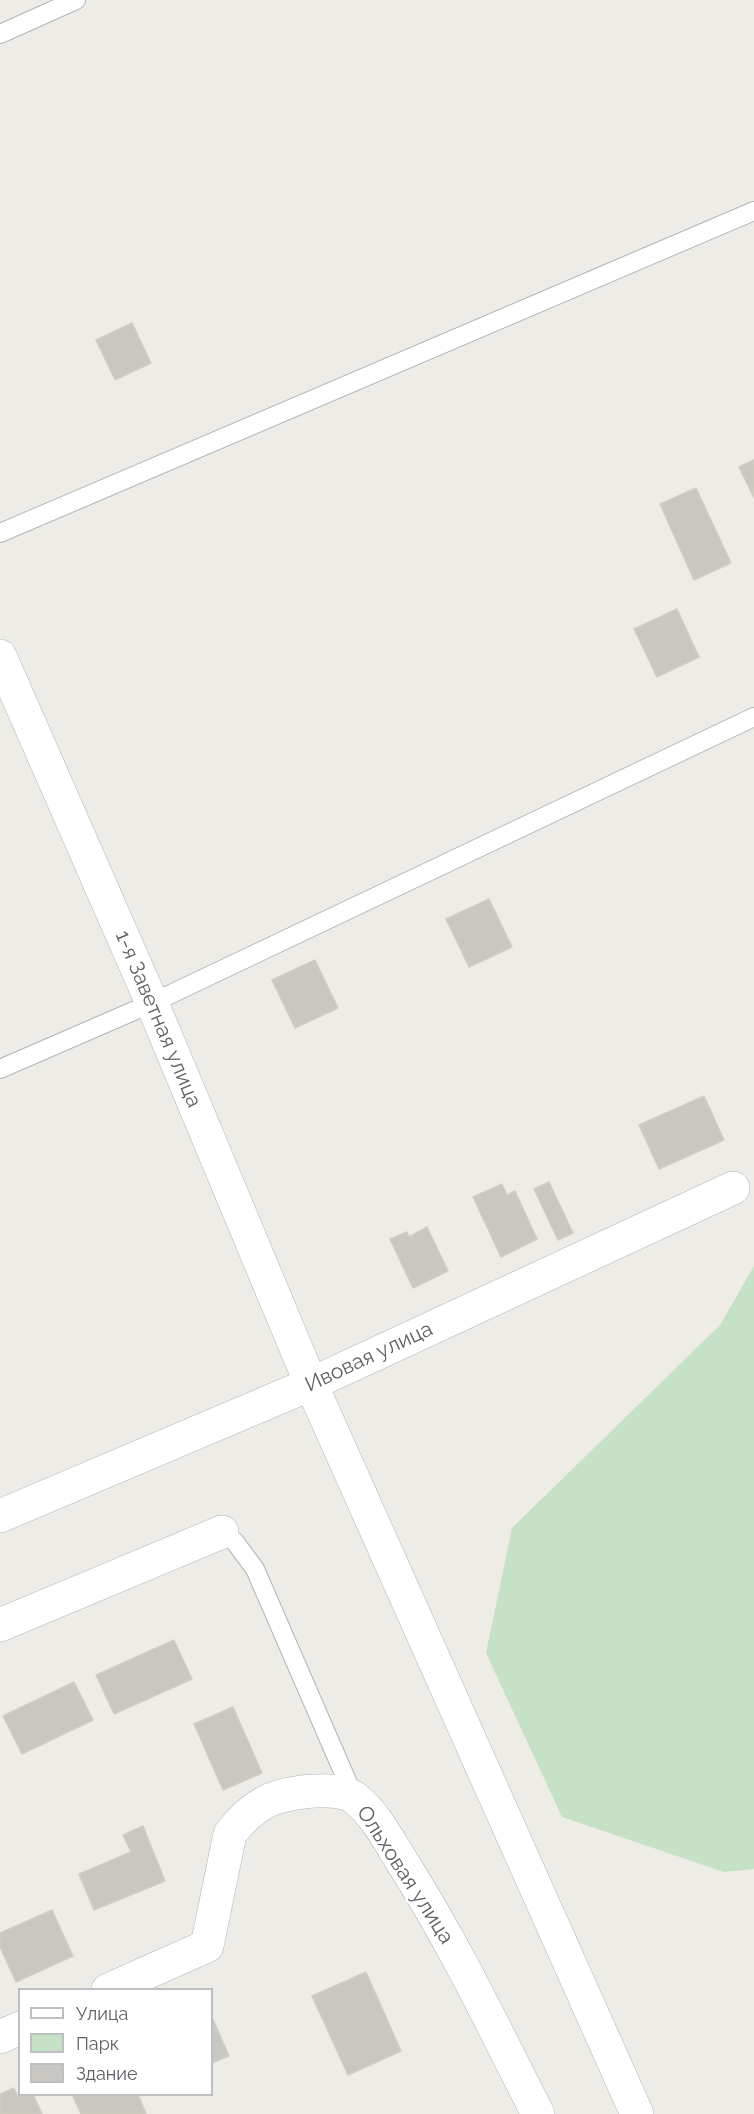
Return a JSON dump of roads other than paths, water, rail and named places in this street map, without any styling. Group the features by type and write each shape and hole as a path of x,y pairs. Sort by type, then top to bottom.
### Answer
{"street":[{"name":"1-я Заветная улица","path":"0,656 152,1003 311,1384 637,2114"},
{"name":"Ивовая улица","path":"0,1516 311,1384 733,1188"},
{"path":"0,1625 222,1532"},
{"name":"Ольховая улица","path":"110,1988 207,1946 230,1834 238,1823 264,1803 296,1792 328,1790 354,1797 373,1817 435,1914 538,2114"},
{"path":"0,2037 18,2029"}],"lane":[{"path":"0,34 76,0"},
{"path":"0,533 754,211"},
{"path":"0,1069 152,1003 754,717"},
{"path":"222,1532 235,1542 255,1569 354,1797"}]}
